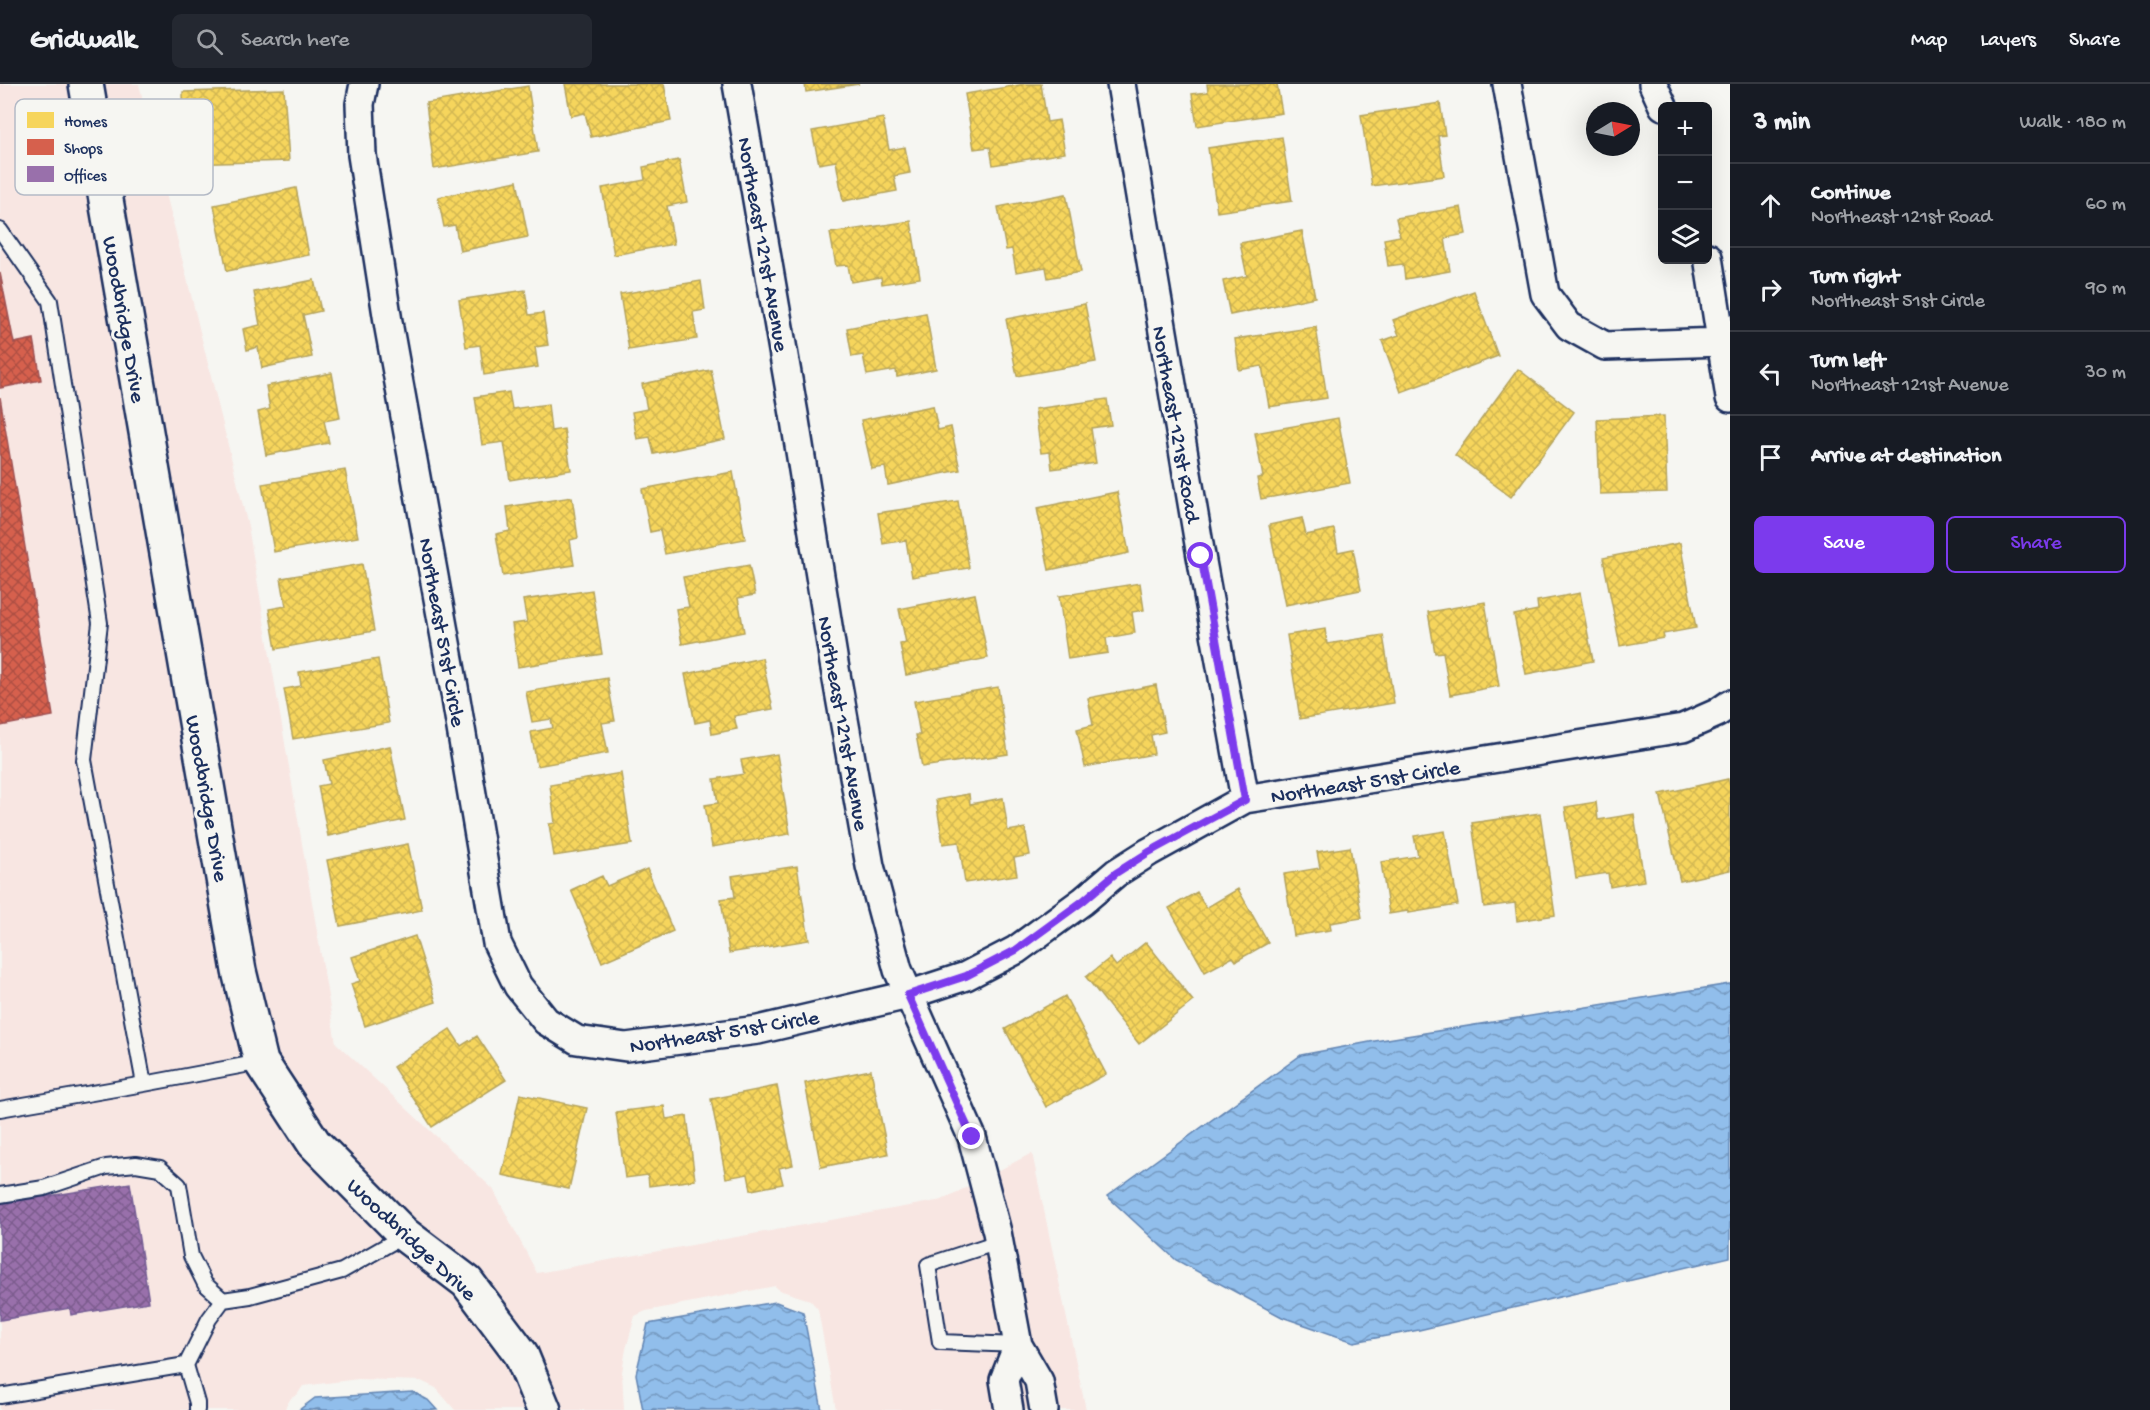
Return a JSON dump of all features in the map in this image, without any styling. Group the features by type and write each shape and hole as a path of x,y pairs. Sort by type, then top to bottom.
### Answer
{"street":[{"name":"Woodbridge Drive","path":"86,84 89,99"},
{"name":"Northeast 51st Circle","path":"364,84 360,104 363,155 389,328 454,687 496,943 518,986 546,1020 577,1041 626,1047 758,1030 908,995 966,976 1016,950 1083,901 1116,873 1149,852 1245,800 1683,728 1718,713 1730,704"},
{"name":"Northeast 121st Avenue","path":"738,84 870,866 898,970 972,1137 998,1242 1018,1345 1039,1381 1044,1410"},
{"name":"Northeast 121st Road","path":"1121,84 1245,800"},
{"path":"1507,84 1545,294 1569,327 1605,346 1721,342"},
{"path":"1653,84 1661,102"},
{"name":"Woodbridge Drive","path":"105,195 239,971 261,1062 315,1143 405,1235 467,1282 521,1354 544,1410"},
{"path":"1708,264 1730,398"},
{"path":"1009,1410 1004,1380 1018,1345"}],"lane":[{"path":"0,230 50,301 100,623 84,760 144,1084"},
{"path":"0,1108 261,1062"},
{"path":"0,1195 44,1188 106,1167 136,1164 160,1168 179,1185 191,1256 205,1284 223,1300"},
{"path":"197,1410 198,1402 186,1365 209,1319 223,1300 250,1296 342,1271 405,1235"},
{"path":"998,1242 928,1265 940,1342 1018,1345"},
{"path":"0,1396 186,1365"}],"shaded area":[{"path":"0,84 68,84 71,99 15,99 15,195 87,195 222,973 244,1066 301,1154 391,1245 453,1293 506,1361 525,1410 455,1410 436,1388 421,1381 358,1379 303,1386 297,1395 291,1398 284,1410 0,1410"},
{"path":"103,84 139,84 143,99 106,99"},
{"path":"122,195 166,195 248,526 336,1043 493,1189 537,1273 942,1200 1032,1153 1086,1410 836,1410 818,1309 810,1300 779,1290 775,1286 646,1311 635,1316 622,1372 624,1410 562,1410 535,1345 481,1273 417,1224 329,1134 277,1056 256,967"}],"water":[{"path":"1730,984 1730,1257 1419,1330 1354,1342 1282,1317 1176,1260 1107,1196 1301,1055"},
{"path":"776,1302 803,1312 822,1410 643,1410 636,1374 648,1324"},
{"path":"413,1392 428,1400 437,1410 299,1410 315,1398"}],"building: Homes":[{"path":"565,84 664,84 671,121 591,137 585,113 571,116"},
{"path":"805,84 859,84 806,92"},
{"path":"1025,84 1041,84 1047,122 1059,120 1065,153 993,165 990,147 974,149 965,94"},
{"path":"1207,84 1277,84 1282,113 1197,126 1192,94 1208,92"},
{"path":"528,86 538,152 434,169 426,103"},
{"path":"284,89 289,161 213,163 213,99 183,99 183,92"},
{"path":"1440,103 1445,135 1438,136 1444,176 1372,186 1361,115"},
{"path":"883,118 889,150 905,147 910,173 894,176 897,191 843,201 836,161 819,164 812,131"},
{"path":"1282,137 1292,201 1217,212 1208,148"},
{"path":"679,160 687,202 667,206 674,244 614,255 602,188 645,180 643,167"},
{"path":"517,181 528,237 460,251 455,225 444,227 438,197"},
{"path":"296,188 309,255 227,271 214,205"},
{"path":"1066,194 1081,272 1048,278 1046,267 1016,272 1012,249 1006,250 998,207"},
{"path":"1461,207 1466,234 1445,238 1450,271 1405,279 1403,264 1388,266 1384,239 1400,236 1396,218"},
{"path":"911,221 920,278 882,284 881,277 851,282 848,265 836,266 830,233"},
{"path":"1302,231 1315,297 1230,315 1223,281 1247,276 1240,243"},
{"path":"314,280 321,311 303,315 312,357 262,368 258,347 247,350 243,329 260,325 254,292"},
{"path":"701,281 705,310 693,312 697,339 629,350 620,294"},
{"path":"525,290 529,315 543,313 548,345 535,347 538,367 484,375 480,345 466,347 459,300"},
{"path":"1474,291 1498,356 1401,392 1382,341 1399,335 1393,320"},
{"path":"1085,304 1096,362 1017,376 1006,319"},
{"path":"926,313 936,369 897,377 896,370 867,375 863,355 852,357 847,328"},
{"path":"1316,327 1327,398 1269,407 1262,366 1239,370 1235,339"},
{"path":"1518,369 1574,412 1511,497 1455,455"},
{"path":"711,370 725,439 654,454 650,437 637,439 632,412 647,409 642,384"},
{"path":"332,373 340,418 324,421 329,443 266,455 258,412 270,409 266,386"},
{"path":"509,392 512,409 548,404 551,431 564,429 571,470 510,480 504,442 482,445 475,397"},
{"path":"1107,399 1111,425 1091,428 1096,463 1052,469 1050,452 1041,453 1035,409"},
{"path":"933,406 938,430 951,427 960,470 888,485 885,467 872,469 861,420"},
{"path":"1664,416 1667,492 1600,494 1597,419"},
{"path":"1338,418 1350,483 1261,499 1257,478 1263,477 1255,433"},
{"path":"345,470 358,537 274,552 262,484"},
{"path":"733,472 745,539 665,554 660,530 650,532 642,489"},
{"path":"1117,492 1129,553 1049,570 1037,508"},
{"path":"572,497 578,538 570,540 574,565 503,576 496,534 510,531 507,507"},
{"path":"958,501 969,568 912,577 906,540 883,544 878,513"},
{"path":"1302,518 1306,535 1334,529 1338,552 1353,549 1361,590 1285,605 1269,525"},
{"path":"1680,543 1696,628 1663,634 1664,638 1620,646 1603,558"},
{"path":"362,564 374,631 276,649 269,609 286,606 281,578"},
{"path":"749,565 755,595 738,598 744,632 682,644 676,609 689,607 683,577"},
{"path":"1140,583 1144,610 1132,612 1135,633 1106,638 1108,653 1068,659 1059,596"},
{"path":"592,590 602,654 518,667 512,624 527,622 523,600"},
{"path":"1580,593 1593,661 1526,674 1514,615 1538,610 1537,601"},
{"path":"975,594 988,658 906,675 900,644 906,643 899,609"},
{"path":"1485,602 1499,686 1450,695 1443,652 1435,653 1428,612"},
{"path":"1325,629 1327,644 1383,635 1394,703 1300,719 1287,635"},
{"path":"762,658 773,709 734,716 737,729 712,734 710,720 695,723 685,674"},
{"path":"378,659 389,723 293,739 284,689 301,686 299,672"},
{"path":"607,678 615,721 602,723 608,753 537,766 531,732 553,728 551,719 532,722 526,692"},
{"path":"1156,685 1165,732 1151,735 1154,754 1085,767 1077,729 1093,725 1088,698"},
{"path":"998,687 1008,754 922,767 916,735 920,735 914,701"},
{"path":"390,746 405,820 328,836 318,786 329,784 324,760"},
{"path":"777,754 790,834 712,847 705,805 718,803 714,779 744,774 741,760"},
{"path":"621,773 632,844 554,856 549,824 555,823 550,785"},
{"path":"1728,779 1730,787 1730,870 1680,881 1660,794"},
{"path":"969,794 970,804 1003,798 1008,831 1025,828 1030,855 1014,858 1017,875 965,883 959,842 943,844 936,800"},
{"path":"1596,802 1598,820 1634,814 1644,881 1610,887 1608,873 1576,878 1565,807"},
{"path":"1540,813 1555,915 1517,921 1515,903 1484,907 1472,823"},
{"path":"1445,831 1458,905 1389,914 1381,862 1418,856 1414,836"},
{"path":"408,844 422,910 340,926 327,860"},
{"path":"1350,847 1362,918 1330,923 1331,930 1294,936 1284,874 1320,868 1317,852"},
{"path":"797,866 809,940 729,953 721,899 735,897 732,876"},
{"path":"647,869 673,931 602,962 571,890 602,876 607,886"},
{"path":"1238,889 1268,943 1236,961 1233,957 1205,972 1169,908 1197,892 1206,908"},
{"path":"415,936 436,1002 365,1026 351,984 360,981 352,957"},
{"path":"1146,942 1193,1001 1139,1044 1086,977 1110,958 1116,966"},
{"path":"1065,996 1106,1074 1046,1107 1005,1029"},
{"path":"450,1029 461,1046 477,1036 506,1080 432,1127 393,1067"},
{"path":"871,1070 888,1154 821,1167 805,1083"},
{"path":"777,1086 793,1165 779,1168 783,1184 751,1190 748,1174 726,1178 711,1099"},
{"path":"520,1094 587,1108 569,1189 502,1175"},
{"path":"664,1106 666,1119 687,1116 695,1180 649,1186 648,1175 625,1178 616,1112"}],"building: Shops":[{"path":"0,273 14,343 34,339 41,380 0,388"},
{"path":"0,397 53,716 0,726"}],"building: Offices":[{"path":"130,1183 149,1302 71,1315 70,1308 0,1320 0,1204"}],"route":[{"path":"972,1137 908,995 966,976 1016,950 1050,927 1116,873 1149,852 1245,800 1201,556"}]}
